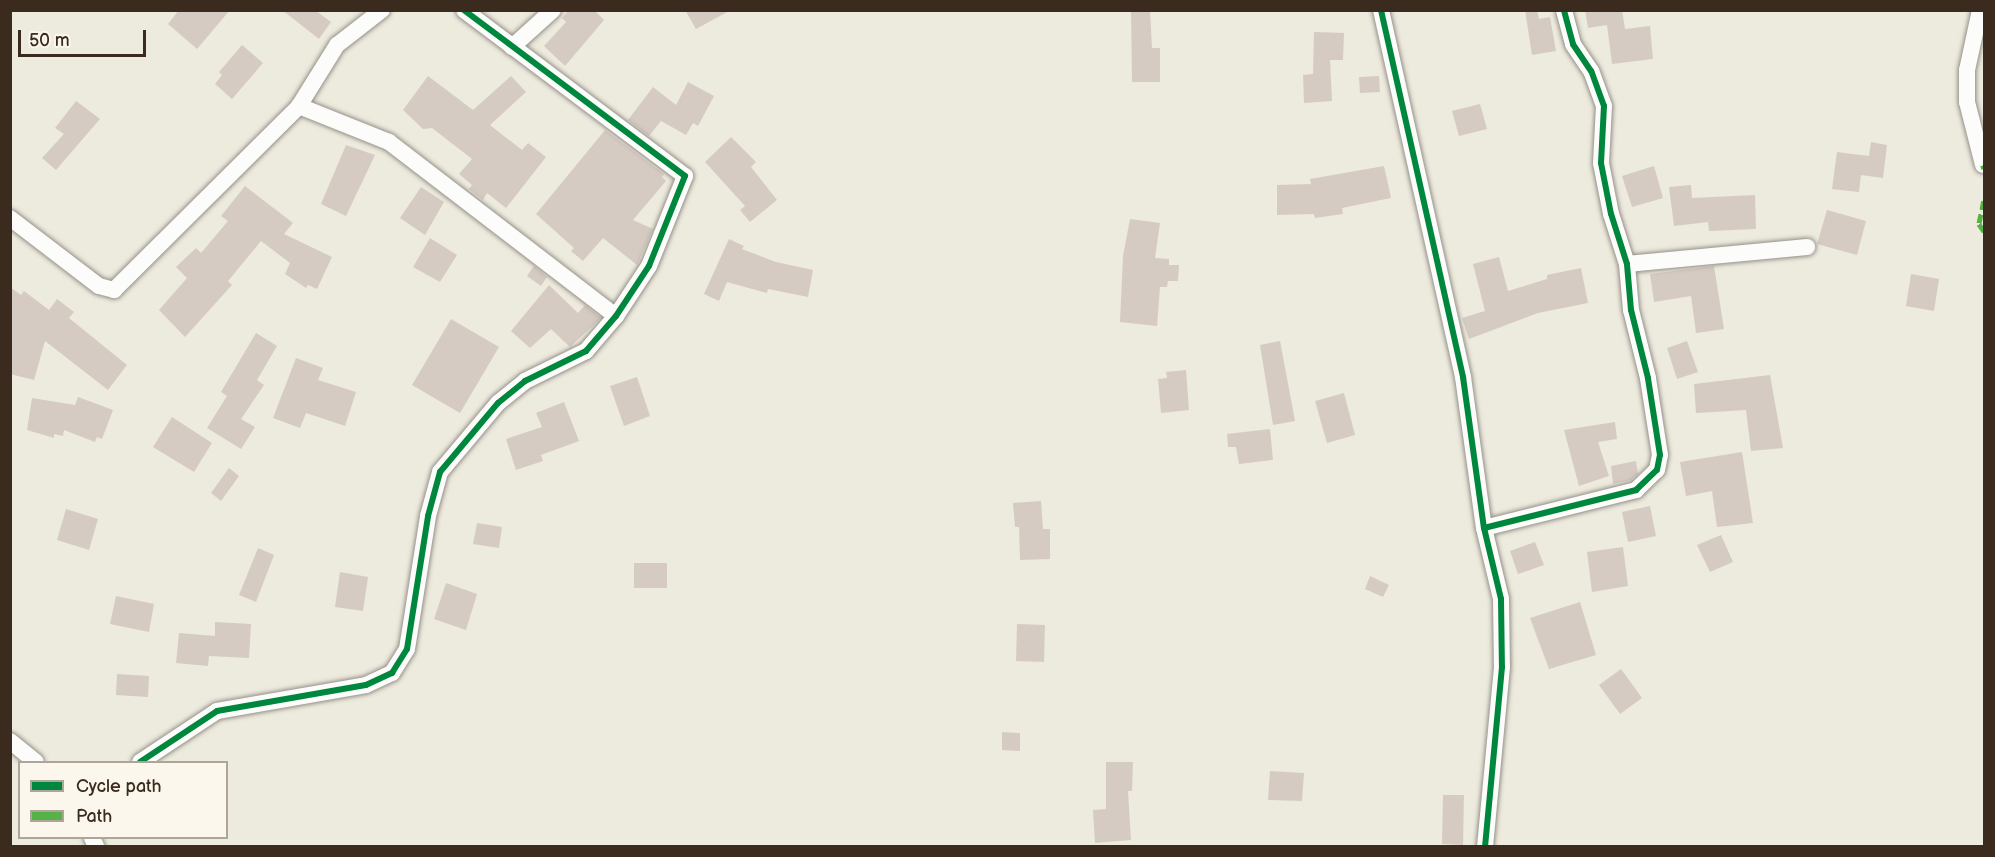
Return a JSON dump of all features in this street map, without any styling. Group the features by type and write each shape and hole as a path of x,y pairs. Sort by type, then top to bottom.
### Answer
{"street":[{"path":"10,218 99,286 114,290 299,106 337,45 382,10"},
{"path":"142,761 217,711 366,685 392,673 407,649 428,516 440,472 498,403 525,381 586,351 616,316 649,266 685,176 464,10"},
{"path":"512,47 553,10"},
{"path":"1381,10 1463,377 1484,528 1501,599 1502,668 1485,846"},
{"path":"1484,528 1636,490 1657,470 1660,455 1648,378 1631,310 1628,264 1611,214 1600,163 1604,106 1591,71 1573,44 1564,10"},
{"path":"1980,10 1967,70 1967,102 1983,165"},
{"path":"299,106 389,142 616,316"},
{"path":"1628,264 1807,247"},
{"path":"10,741 35,761"}],"building":[{"path":"179,10 230,10 197,49 168,24"},
{"path":"282,10 315,10 331,22 319,39"},
{"path":"569,10 594,10 604,20 565,66 544,46 566,22 562,18"},
{"path":"685,10 731,10 696,29"},
{"path":"1131,10 1150,10 1152,48 1160,48 1160,82 1132,82"},
{"path":"1525,10 1537,10 1539,19 1550,17 1556,51 1532,55"},
{"path":"1585,10 1622,10 1625,29 1650,26 1653,59 1612,64 1607,25 1588,28"},
{"path":"1314,32 1344,33 1343,60 1330,60 1332,101 1304,103 1303,75 1313,74"},
{"path":"242,45 263,63 232,99 215,84 222,75 219,72"},
{"path":"428,76 473,110 511,76 526,92 490,125 522,150 528,143 546,157 506,208 487,193 483,200 469,189 472,185 459,174 472,159 432,128 423,129 403,110"},
{"path":"1379,76 1380,92 1360,93 1359,77"},
{"path":"688,82 714,96 698,126 693,123 686,135 661,121 649,136 628,120 653,87 676,105"},
{"path":"76,101 100,119 56,170 42,158 64,134 55,128"},
{"path":"1480,104 1487,129 1459,136 1452,111"},
{"path":"605,130 664,174 662,177 666,181 633,220 653,229 637,265 603,238 583,261 571,251 574,248 536,214"},
{"path":"731,137 756,162 751,167 777,200 750,222 740,210 745,206 705,162"},
{"path":"1871,142 1887,145 1883,178 1861,175 1859,192 1832,189 1837,152 1869,156"},
{"path":"346,145 375,155 346,216 321,204"},
{"path":"1384,166 1391,198 1342,208 1343,214 1315,218 1314,214 1277,215 1277,185 1311,184 1310,179"},
{"path":"1654,166 1663,198 1632,207 1622,176"},
{"path":"1691,185 1692,198 1755,195 1756,229 1709,231 1708,222 1674,226 1669,187"},
{"path":"245,186 293,223 284,234 332,257 317,289 308,285 306,288 285,274 290,263 261,241 228,281 232,285 185,337 159,310 187,278 176,267 196,248 201,253 228,221 221,216"},
{"path":"421,187 444,202 425,235 400,218"},
{"path":"1827,210 1866,221 1857,255 1817,244"},
{"path":"1130,219 1160,223 1155,258 1169,259 1169,265 1179,265 1178,281 1168,281 1167,287 1160,287 1157,326 1120,322 1123,256"},
{"path":"430,238 457,255 440,282 413,267"},
{"path":"729,239 744,246 742,249 776,262 813,270 808,297 768,289 767,293 727,282 719,301 704,294"},
{"path":"1499,257 1508,291 1547,279 1547,275 1581,268 1588,303 1538,313 1469,339 1462,318 1485,311 1473,264"},
{"path":"534,266 547,277 541,286 527,276"},
{"path":"1714,266 1724,329 1696,333 1691,296 1654,302 1650,274"},
{"path":"1911,274 1939,279 1934,311 1906,306"},
{"path":"549,285 578,313 585,305 601,318 570,347 551,329 530,348 511,331"},
{"path":"10,287 21,295 24,291 49,310 57,299 74,312 69,318 127,365 108,390 45,341 34,380 10,374"},
{"path":"451,319 499,347 460,413 412,385"},
{"path":"256,333 277,346 257,380 264,385 241,419 255,427 241,449 207,428 227,396 221,392"},
{"path":"1280,341 1295,421 1273,425 1260,345"},
{"path":"1687,341 1698,372 1677,379 1667,348"},
{"path":"296,358 323,368 318,380 356,392 345,426 306,413 300,428 273,418"},
{"path":"1186,370 1189,410 1161,413 1158,379 1167,378 1166,372"},
{"path":"1770,375 1783,448 1751,451 1746,410 1696,413 1694,384"},
{"path":"637,377 650,416 624,426 610,386"},
{"path":"1344,393 1355,435 1327,443 1315,401"},
{"path":"78,397 113,410 102,439 97,437 95,442 64,430 63,436 54,434 54,438 27,430 32,398 75,405"},
{"path":"564,402 579,441 541,455 543,461 516,470 506,439 542,427 536,413"},
{"path":"172,417 212,443 194,472 153,447"},
{"path":"1615,422 1617,439 1598,442 1609,476 1579,486 1564,430"},
{"path":"1270,429 1273,460 1239,464 1236,447 1228,447 1227,434"},
{"path":"1742,452 1753,523 1717,527 1712,491 1686,496 1680,462"},
{"path":"1636,461 1638,474 1631,480 1613,484 1611,466"},
{"path":"229,468 239,476 221,501 211,493"},
{"path":"1041,501 1043,529 1050,529 1050,559 1020,560 1019,527 1015,527 1013,503"},
{"path":"1650,506 1656,536 1628,542 1622,512"},
{"path":"66,509 98,519 89,550 57,540"},
{"path":"477,523 502,527 499,548 473,544"},
{"path":"1721,535 1733,562 1710,572 1697,545"},
{"path":"1535,542 1544,565 1518,574 1510,551"},
{"path":"1623,547 1628,586 1592,592 1587,552"},
{"path":"258,548 274,555 256,602 239,595"},
{"path":"634,563 667,563 667,588 634,588"},
{"path":"340,572 368,577 363,611 335,607"},
{"path":"1370,576 1389,585 1383,597 1365,589"},
{"path":"446,583 477,594 466,630 434,619"},
{"path":"116,596 154,604 149,632 110,624"},
{"path":"1580,602 1596,655 1549,669 1530,618"},
{"path":"215,622 251,624 249,658 209,656 208,666 176,663 179,633 215,636"},
{"path":"1017,624 1045,625 1044,662 1016,661"},
{"path":"1621,669 1642,698 1620,714 1599,685"},
{"path":"117,674 149,676 148,697 116,695"},
{"path":"1002,732 1020,733 1020,751 1002,750"},
{"path":"1106,762 1133,762 1132,791 1128,791 1131,840 1095,843 1093,810 1106,809"},
{"path":"1270,771 1304,773 1302,801 1268,800"},
{"path":"1443,795 1464,795 1463,845 1442,844"}],"marked path":[{"path":"1983,165 1984,169"},
{"path":"1984,201 1979,224 1984,231"}],"cycle path":[{"path":"142,761 217,711 366,685 392,673 407,649 428,516 440,472 498,403 525,381 586,351 616,316 649,266 685,176 464,10"},
{"path":"1381,10 1463,377 1484,528 1501,599 1502,667 1485,846"},
{"path":"1484,528 1636,490 1657,470 1660,455 1648,378 1631,310 1627,264 1611,214 1601,163 1604,106 1591,71 1573,44 1564,10"}]}
